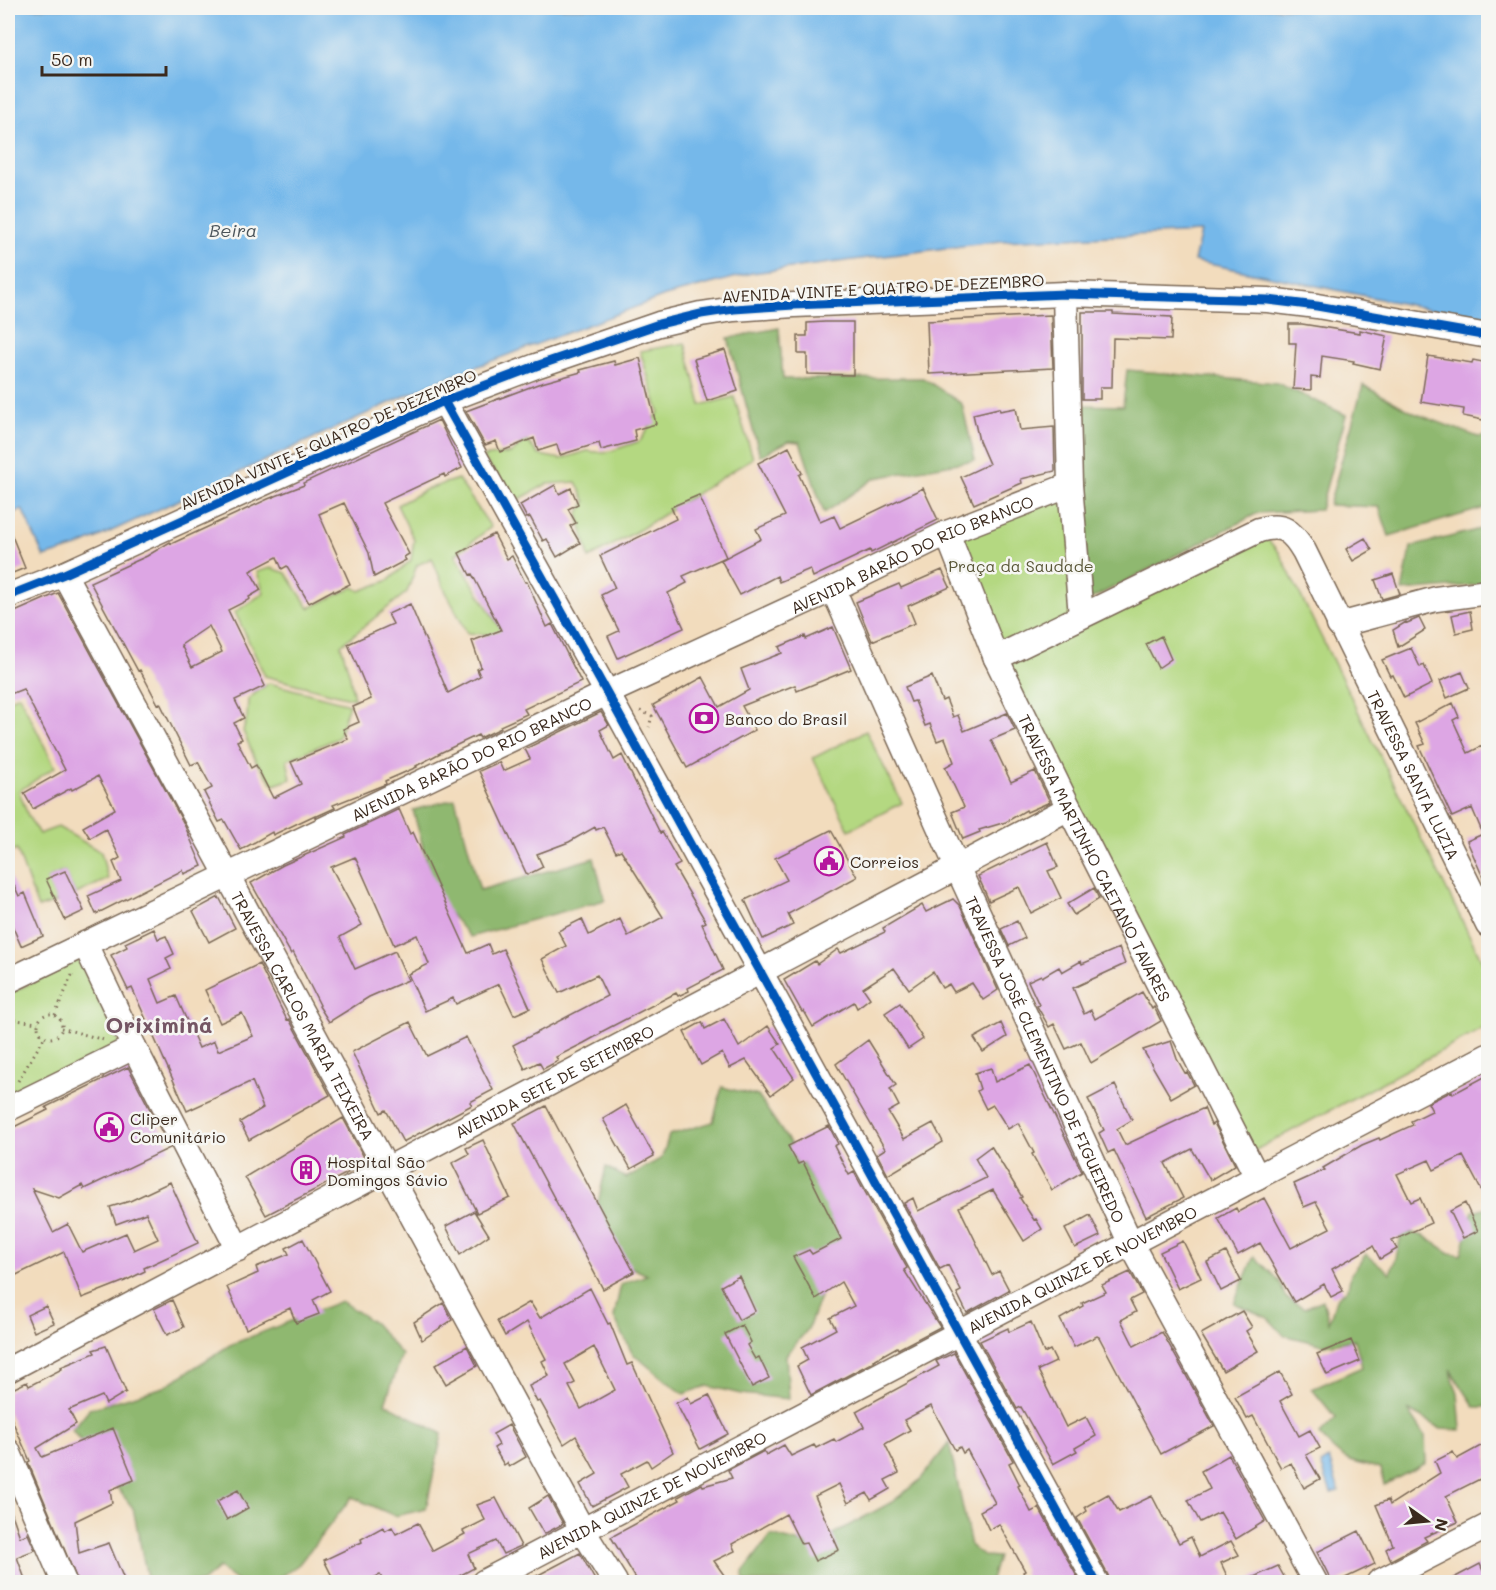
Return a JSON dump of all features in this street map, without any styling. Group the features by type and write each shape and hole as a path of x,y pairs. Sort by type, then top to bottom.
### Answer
{"street":[{"name":"AVENIDA VINTE E QUATRO DE DEZEMBRO","path":"8,596 64,574 444,402 536,366 659,324 701,314 794,304 1065,294 1268,300 1317,306 1488,336"},
{"path":"1065,294 1070,484 1081,616"},
{"path":"444,402 1096,1582"},
{"name":"AVENIDA BARÃO DO RIO BRANCO","path":"8,981 606,693 833,589 947,533 1070,484"},
{"path":"996,657 1269,527 1288,531 1296,537 1339,625 1436,599 1488,592"},
{"name":"TRAVESSA MARTINHO CAETANO TAVARES","path":"947,533 996,657 1257,1177"},
{"name":"TRAVESSA CARLOS MARIA TEIXEIRA","path":"64,574 584,1531 615,1582"},
{"name":"TRAVESSA JOSÉ CLEMENTINO DE FIGUEIREDO","path":"833,589 1130,1242 1315,1582"},
{"name":"TRAVESSA SANTA LUZIA","path":"1339,625 1488,925"},
{"name":"AVENIDA SETE DE SETEMBRO","path":"8,1370 1070,808"},
{"path":"85,944 134,1047 238,1249"},
{"path":"11,1098 134,1047"},
{"name":"AVENIDA QUINZE DE NOVEMBRO","path":"484,1582 1488,1056"},
{"path":"8,1450 64,1582"},
{"path":"1379,1582 1488,1526"}],"path":[{"path":"1482,200 1486,216"},
{"path":"55,1016 75,969"},
{"path":"38,1023 47,1014 55,1016 62,1028"},
{"path":"8,1019 38,1023"},
{"path":"38,1023 39,1031 44,1037"},
{"path":"44,1037 55,1037 62,1028"},
{"path":"62,1028 110,1042"},
{"path":"11,1098 44,1037"}],"green space":[{"path":"779,328 783,379 923,378 962,404 975,460 875,478 824,513 800,442 789,441 760,456 728,338"},
{"path":"685,343 701,405 734,397 753,458 639,530 589,558 578,514 586,502 576,482 547,484 518,500 482,457 512,453 526,440 539,455 561,459 587,451 605,453 640,441 659,412 640,351"},
{"path":"1127,370 1277,383 1346,415 1320,510 1258,513 1089,600 1076,405 1123,406"},
{"path":"1363,385 1414,413 1478,437 1488,436 1488,507 1389,536 1379,507 1329,505"},
{"path":"458,479 491,527 455,555 505,636 467,633 444,588 432,558 417,565 407,592 341,645 354,699 265,676 235,612 264,593 257,572 271,568 286,573 309,608 354,587 360,591 389,580 411,560 414,540 397,505 427,489"},
{"name":"Praça da Saudade","path":"1067,489 1077,613 998,652 953,535"},
{"path":"1488,527 1488,584 1402,591 1411,547"},
{"path":"1266,538 1279,552 1488,973 1488,1026 1252,1152 1006,665"},
{"path":"269,683 349,704 338,738 287,760 291,779 274,785 256,761 243,731 247,718 248,699"},
{"path":"19,695 55,767 19,791 28,816 39,834 58,827 101,852 108,879 76,894 64,871 47,879 57,902 38,908 17,850 8,853 8,700"},
{"path":"866,731 902,803 849,830 813,758"},
{"path":"455,799 480,890 594,858 605,900 470,937 437,899 413,810"},
{"path":"79,960 120,1044 8,1099 8,994"},
{"path":"722,1087 758,1096 804,1164 842,1237 808,1329 786,1355 789,1399 741,1394 707,1386 684,1394 665,1380 632,1353 614,1317 621,1284 647,1275 588,1247 606,1167 626,1178 662,1158 669,1135 713,1122"},
{"path":"1488,1207 1488,1407 1475,1407 1450,1369 1458,1394 1461,1430 1441,1429 1408,1410 1425,1436 1426,1463 1384,1485 1381,1468 1346,1459 1319,1435 1336,1418 1312,1389 1362,1367 1355,1340 1324,1345 1284,1335 1268,1318 1234,1303 1254,1256 1280,1282 1285,1297 1304,1308 1323,1300 1329,1322 1336,1299 1348,1288 1351,1274 1366,1254 1390,1273 1402,1231 1424,1236 1450,1253 1461,1255 1473,1211"},
{"path":"341,1301 374,1323 402,1355 385,1403 442,1434 426,1509 395,1516 352,1497 299,1564 274,1582 238,1582 219,1568 202,1582 148,1582 133,1508 72,1430 89,1409 164,1387 230,1345"},
{"path":"949,1443 971,1546 983,1556 998,1557 990,1582 744,1582 743,1572 771,1535 811,1546 892,1502 920,1480"}],"water":[{"name":"Beira","path":"8,8 1488,8 1488,321 1194,261 1201,232 1001,241 752,273 665,296 433,383 77,547 44,557 22,509 8,515"},
{"path":"1329,1459 1339,1491 1331,1493 1321,1464"}],"building":[{"path":"1082,312 1172,317 1171,340 1113,338 1112,387 1100,387 1100,399 1082,399"},
{"path":"1051,315 1053,368 929,374 927,321"},
{"path":"853,322 853,375 807,374 807,354 798,354 798,336 807,336 807,323"},
{"path":"1289,324 1360,333 1360,330 1387,336 1380,369 1353,363 1354,361 1322,356 1320,378 1311,377 1311,390 1293,389 1296,343 1289,343"},
{"path":"725,350 738,391 707,401 694,359"},
{"path":"1428,356 1472,363 1473,360 1488,363 1488,421 1463,416 1464,409 1421,402"},
{"path":"640,358 656,424 634,430 636,441 601,450 599,443 560,455 557,445 538,451 534,438 500,452 496,441 485,445 466,411 538,384 581,372 580,370 614,361 615,365"},
{"path":"999,408 1000,411 1016,408 1020,430 1054,427 1055,471 1021,479 1022,483 974,504 961,477 989,464 979,441 973,414"},
{"path":"439,420 462,468 382,503 409,554 404,557 406,560 374,577 369,553 344,503 319,514 350,584 309,603 287,566 282,569 277,557 250,571 261,590 249,597 250,599 228,610 265,686 235,700 244,718 234,723 242,739 237,741 251,768 256,765 273,798 301,784 291,762 348,739 343,729 359,722 353,707 371,699 348,644 393,624 388,614 410,604 448,693 480,676 477,669 481,667 472,641 501,630 459,553 494,534 507,559 512,556 527,582 547,627 552,624 581,682 524,709 527,714 500,726 501,728 480,738 478,735 385,781 386,784 333,805 335,808 273,835 272,832 241,850 224,820 219,822 204,792 212,788 198,762 191,765 160,703 158,704 140,670 138,671 90,582 147,556 170,542 171,544 268,499 304,485 303,483","holes":["209,626 222,652 192,667 181,645"]},
{"path":"789,447 802,473 799,475 820,522 834,516 840,528 923,488 938,520 871,553 870,550 813,577 810,569 779,582 777,576 740,595 721,560 761,539 756,529 785,516 758,463"},
{"path":"555,485 559,494 571,488 578,504 568,509 576,523 570,526 580,543 557,557 547,539 543,541 530,517 527,518 520,505"},
{"path":"699,495 726,557 683,576 687,583 668,593 684,628 618,658 608,636 619,631 601,595 615,588 600,556 676,519 671,507"},
{"path":"8,526 25,568 8,575"},
{"path":"1365,538 1372,550 1353,561 1346,549"},
{"path":"942,570 950,587 908,606 915,623 872,641 856,602 899,584 901,588"},
{"path":"1393,574 1400,594 1382,599 1375,580"},
{"path":"58,593 184,824 202,866 184,874 183,870 96,914 88,896 121,881 113,862 120,858 106,829 90,838 83,827 115,809 98,776 33,809 24,793 65,770 23,689 8,695 8,615"},
{"path":"1470,611 1473,629 1456,633 1452,615"},
{"path":"1419,618 1425,630 1398,647 1393,630 1406,622"},
{"path":"833,627 851,669 797,691 795,685 742,706 755,730 687,768 653,705 703,677 719,707 749,690 741,669 782,653 779,647 805,636 806,639"},
{"path":"1161,636 1171,659 1158,668 1146,644"},
{"path":"1411,648 1420,667 1424,665 1432,684 1404,698 1393,675 1390,676 1382,660"},
{"path":"1462,672 1469,688 1447,698 1440,681"},
{"path":"932,676 942,701 946,699 953,717 958,715 964,731 1007,713 1015,730 991,740 1011,782 1035,771 1050,802 1027,812 1026,810 1006,822 979,830 980,832 963,839 952,812 964,807 945,767 954,762 945,738 937,741 930,724 925,726 915,701 911,702 905,687"},
{"path":"1453,703 1459,717 1453,720 1468,753 1482,746 1488,758 1488,889 1467,841 1483,834 1472,808 1452,817 1419,746 1425,744 1415,723"},
{"path":"601,712 609,725 600,730 614,760 622,755 660,833 662,832 680,864 674,867 706,922 702,924 723,970 688,988 689,991 678,996 676,993 601,1032 556,1057 558,1061 543,1069 539,1062 525,1069 513,1045 607,996 597,975 559,993 542,959 566,946 558,931 582,919 589,935 620,919 628,936 663,917 621,850 616,852 603,827 596,830 595,827 569,842 537,854 543,867 527,875 479,771 499,762 503,771 530,759 525,749"},
{"path":"399,809 410,834 413,832 468,953 488,944 492,954 503,949 530,1008 514,1015 499,984 456,1004 453,998 425,1011 408,974 429,964 417,935 394,945 355,857 331,867 362,925 340,937 355,969 395,951 408,980 369,997 329,1022 293,952 291,954 251,883"},
{"path":"831,830 857,877 788,914 793,925 763,939 745,900 787,880 775,858"},
{"path":"1047,842 1058,867 1048,871 1061,898 1031,913 1019,887 989,901 978,876"},
{"path":"65,871 84,911 65,920 46,879"},
{"path":"8,872 19,896 25,893 43,936 21,946 12,925 8,927"},
{"path":"1094,888 1099,899 1074,915 1067,904"},
{"path":"219,897 235,928 209,942 193,911"},
{"path":"953,899 960,906 998,990 983,1000 972,983 954,992 949,984 942,988 933,972 909,989 894,968 863,988 870,998 857,1008 854,1002 813,1027 784,980 815,961 817,964 838,949 841,953 885,932 883,928 922,905 926,912"},
{"path":"1017,921 1025,938 1009,946 1001,929"},
{"path":"154,929 158,939 166,936 174,954 166,958 171,969 150,979 160,1003 176,996 199,1048 214,1041 218,1051 253,1036 242,1013 220,1023 205,990 259,964 287,1020 289,1019 330,1095 249,1140 240,1122 263,1108 252,1081 187,1111 132,988 128,990 111,955 127,947 125,943"},
{"path":"1119,948 1125,964 1073,988 1084,1014 1091,1010 1095,1019 1142,992 1152,1009 1154,1007 1161,1021 1091,1063 1081,1042 1066,1049 1054,1024 1049,1027 1037,1006 1039,1005 1028,981 1041,975 1042,977 1059,967 1062,972 1081,961 1082,964"},
{"path":"900,1003 923,1039 908,1049 885,1013"},
{"path":"724,1019 739,1047 768,1026 780,1044 774,1048 794,1078 771,1095 746,1060 730,1068 722,1053 701,1065 684,1032 702,1022 705,1029"},
{"path":"410,1022 427,1056 466,1037 493,1090 470,1102 472,1105 403,1142 386,1110 381,1113 352,1052"},
{"path":"1001,1023 1007,1037 983,1052 974,1038"},
{"path":"868,1040 896,1085 890,1089 899,1106 888,1112 904,1139 933,1123 943,1142 888,1175 877,1154 885,1149 836,1064"},
{"path":"1171,1041 1177,1059 1194,1085 1171,1098 1143,1050"},
{"path":"1030,1065 1082,1172 1052,1190 1018,1123 1008,1129 993,1105 986,1109 977,1091 980,1089 975,1073 991,1068 995,1082"},
{"path":"128,1067 170,1148 84,1189 82,1185 59,1198 32,1189 53,1232 68,1224 82,1252 126,1233 134,1250 158,1239 146,1213 116,1224 110,1207 130,1201 170,1182 198,1243 144,1268 145,1271 125,1281 82,1298 64,1252 8,1279 8,1130 48,1110 46,1107"},
{"path":"1488,1075 1488,1203 1463,1156 1434,1170 1429,1160 1397,1174 1411,1202 1420,1198 1431,1223 1392,1241 1397,1249 1380,1259 1373,1246 1332,1269 1343,1291 1331,1297 1324,1284 1294,1302 1260,1243 1238,1255 1218,1218 1236,1208 1238,1212 1264,1198 1291,1248 1330,1228 1316,1202 1304,1207 1294,1184 1325,1170 1323,1168 1362,1145 1379,1138 1380,1140 1413,1125 1411,1121 1432,1111 1428,1103 1452,1091 1453,1094"},
{"path":"1115,1085 1132,1120 1117,1129 1125,1145 1204,1108 1211,1125 1214,1123 1235,1165 1210,1180 1192,1149 1165,1163 1183,1198 1146,1217 1114,1150 1108,1153 1099,1133 1104,1130 1088,1099"},
{"path":"626,1105 654,1156 631,1169 603,1119"},
{"path":"546,1106 634,1272 603,1289 514,1123"},
{"name":"Hospital São Domingos Sávio","path":"343,1118 367,1163 266,1215 245,1177"},
{"path":"829,1126 838,1144 834,1146 849,1175 854,1172 907,1268 904,1270 940,1327 898,1349 897,1347 811,1395 797,1366 808,1360 802,1347 836,1329 830,1318 854,1306 841,1282 816,1299 793,1257 809,1250 812,1254 841,1239 803,1162 798,1164 788,1146"},
{"path":"483,1140 510,1198 477,1213 452,1163 469,1154 466,1148"},
{"path":"991,1146 1022,1197 1020,1198 1042,1229 1024,1241 993,1190 959,1207 992,1275 999,1271 1009,1290 967,1313 957,1293 961,1291 948,1265 940,1269 904,1203 913,1198 918,1211 986,1178 975,1158"},
{"path":"1465,1203 1478,1231 1463,1238 1450,1211"},
{"path":"474,1211 489,1235 460,1255 446,1226"},
{"path":"1090,1215 1100,1236 1075,1248 1065,1229"},
{"path":"303,1239 330,1291 313,1300 319,1314 296,1323 290,1308 246,1329 227,1287 258,1273 256,1267 289,1254 286,1248"},
{"path":"1183,1241 1201,1278 1178,1289 1160,1252"},
{"path":"1226,1252 1241,1281 1221,1291 1207,1262"},
{"path":"1130,1272 1142,1294 1130,1300 1136,1312 1121,1320 1134,1346 1162,1332 1214,1426 1161,1454 1099,1337 1074,1347 1060,1319 1083,1306 1082,1303 1106,1292 1102,1285"},
{"path":"739,1276 755,1311 739,1320 721,1286"},
{"path":"590,1288 608,1324 610,1323 627,1365 632,1363 673,1452 651,1467 647,1460 621,1474 628,1487 592,1506 580,1484 597,1474 576,1436 564,1444 529,1386 549,1376 542,1361 546,1359 527,1322 505,1336 497,1321 530,1302 540,1318","holes":["594,1347 615,1390 581,1409 569,1386 575,1383 565,1364"]},
{"path":"172,1300 184,1327 167,1335 154,1309"},
{"path":"443,1303 452,1320 422,1340 414,1322"},
{"path":"46,1306 54,1323 34,1332 27,1315"},
{"path":"1242,1311 1252,1327 1246,1331 1258,1351 1223,1371 1201,1334"},
{"path":"1031,1322 1044,1353 1050,1350 1056,1362 1038,1370 1066,1427 1086,1417 1096,1436 1075,1448 1077,1451 1053,1464 1021,1407 1017,1409 980,1341 1008,1328 1009,1332"},
{"path":"742,1325 751,1342 747,1345 755,1359 759,1357 769,1378 752,1387 725,1334"},
{"path":"1351,1340 1360,1361 1327,1375 1317,1354"},
{"path":"106,1346 126,1392 106,1404 102,1396 69,1410 76,1424 37,1448 42,1457 113,1428 134,1480 110,1490 112,1503 75,1521 79,1553 109,1543 125,1582 78,1582 8,1411 8,1391 27,1382 29,1386 62,1369 61,1367 95,1353 93,1350"},
{"path":"467,1346 477,1366 446,1384 435,1365"},
{"path":"954,1353 1013,1461 1009,1463 1031,1512 1039,1508 1080,1582 1028,1582 1023,1572 1025,1571 999,1524 989,1530 980,1511 995,1503 967,1450 963,1453 960,1447 955,1450 931,1406 904,1420 910,1430 885,1444 899,1473 885,1480 890,1489 871,1500 867,1493 848,1503 839,1484 815,1496 839,1550 815,1561 806,1543 801,1544 786,1514 732,1544 735,1551 714,1561 729,1582 638,1582 611,1537 680,1500 678,1497 702,1484 703,1486 732,1478 728,1470 764,1451 766,1455 784,1445 791,1456 814,1445 816,1448 834,1439 836,1442 864,1427 856,1411 939,1366 936,1361"},
{"path":"1280,1372 1292,1394 1280,1401 1299,1436 1310,1430 1320,1448 1306,1455 1320,1479 1304,1488 1291,1463 1281,1468 1253,1416 1247,1419 1235,1397"},
{"path":"709,1395 728,1434 700,1449 676,1403 688,1397 691,1404"},
{"path":"509,1425 526,1457 509,1467 507,1463 504,1465 494,1448 499,1445 493,1434"},
{"path":"1488,1442 1488,1475 1446,1496 1458,1522 1424,1537 1427,1541 1391,1560 1386,1549 1393,1545 1376,1505 1388,1500 1390,1505 1440,1473 1435,1461 1453,1452 1457,1459"},
{"path":"1229,1455 1265,1521 1236,1539 1220,1512 1200,1522 1188,1500 1210,1489 1201,1471"},
{"path":"238,1490 248,1508 227,1520 217,1501"},
{"path":"1108,1494 1119,1512 1152,1496 1179,1543 1191,1537 1200,1557 1231,1541 1239,1555 1221,1563 1227,1576 1212,1582 1110,1582 1077,1518 1087,1511 1085,1507"},
{"path":"548,1496 563,1524 544,1534 529,1508"},
{"path":"496,1498 521,1546 503,1554 496,1541 468,1554 474,1568 448,1582 384,1582 380,1575 364,1582 335,1582 324,1560 362,1542 361,1539 383,1527 385,1531 392,1527 396,1534 418,1523 433,1551 465,1534 463,1531 485,1520 477,1505"},
{"path":"8,1508 10,1508 20,1537 28,1534 35,1550 17,1557 26,1582 8,1582"},
{"path":"1359,1531 1375,1564 1337,1582 1332,1582 1317,1552"},
{"path":"580,1553 596,1582 525,1582"},
{"path":"1480,1564 1488,1582 1446,1582"},
{"path":"1278,1566 1287,1582 1243,1582"}],"cycle path":[{"path":"8,596 64,574 444,401 536,366 659,324 701,314 794,305 1065,294 1268,300 1317,306 1488,336"},
{"path":"444,401 1096,1582"}],"place":[{"name":"Banco do Brasil","path":"704,718"},
{"name":"Correios","path":"829,861"},
{"name":"Cliper Comunitário","path":"109,1127"},
{"name":"Hospital São Domingos Sávio","path":"306,1170"}],"district":[{"name":"Oriximiná","path":"159,1024"}]}
